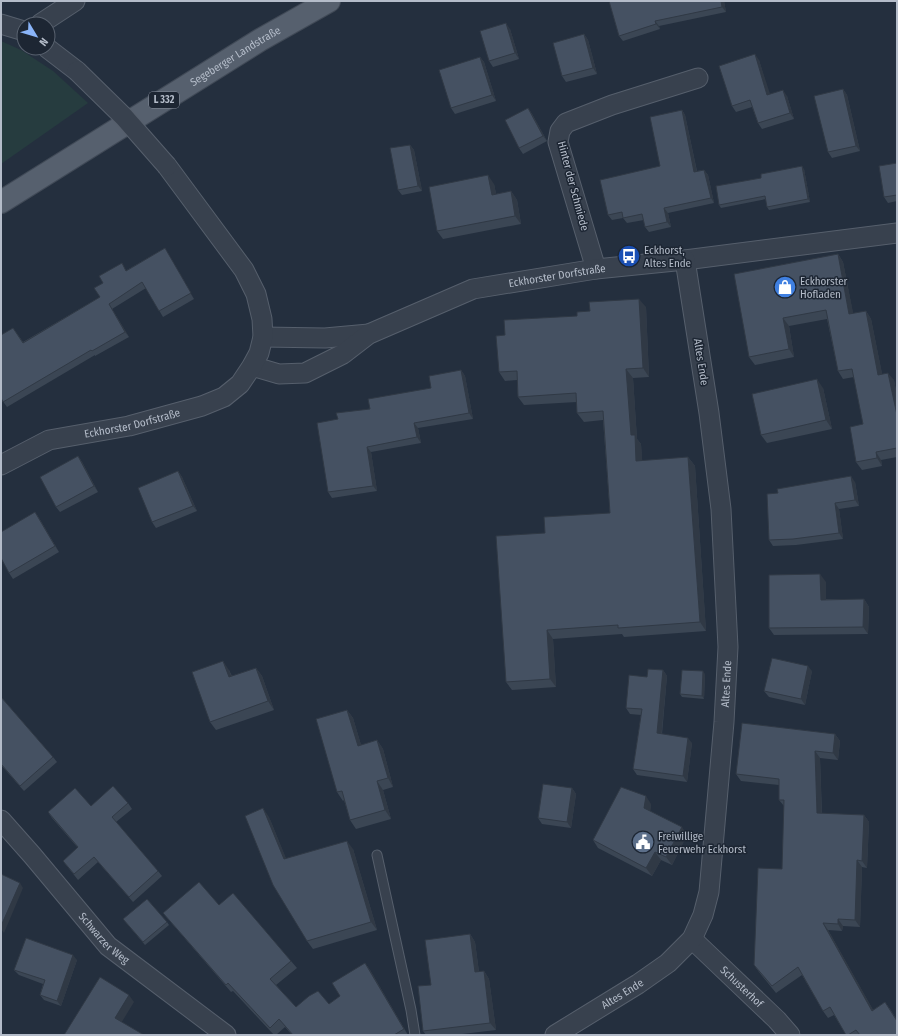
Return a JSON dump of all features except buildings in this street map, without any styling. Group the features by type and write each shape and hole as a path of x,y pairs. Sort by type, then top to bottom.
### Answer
{"main road":[{"name":"Segeberger Landstraße","path":"1,202 260,40 329,1"}],"street":[{"path":"52,16 75,1"},
{"path":"1,24 16,29"},
{"path":"56,55 77,71 124,117 166,166 244,270 256,294 262,319 263,337"},
{"name":"Hinter der Schmiede","path":"596,270 558,142 560,131 566,123 612,105 698,78"},
{"name":"Eckhorster Dorfstraße","path":"252,366 279,374 305,373 343,354 368,334 472,289 596,270 897,233"},
{"name":"Altes Ende","path":"555,1035 638,984 668,963 692,939 703,916 709,892 723,730 728,647 721,509 709,413 685,260"},
{"name":"Eckhorster Dorfstraße","path":"1,465 49,440 129,426 202,406 224,397 240,384 252,366 259,353 263,337 325,338 368,334"},
{"name":"Schwarzer Weg","path":"1,820 108,946 219,1033"},
{"name":"Schusterhof","path":"692,939 777,1020 790,1035"}],"lane":[{"path":"378,855 415,1035"}],"green space":[{"path":"1,41 16,48 16,56 30,56 53,71 88,103 1,164"}],"place":[{"name":"Eckhorst, Altes Ende","path":"629,256"},
{"name":"Eckhorster Hofladen","path":"785,287"},
{"name":"Freiwillige Feuerwehr Eckhorst","path":"643,842"}]}
